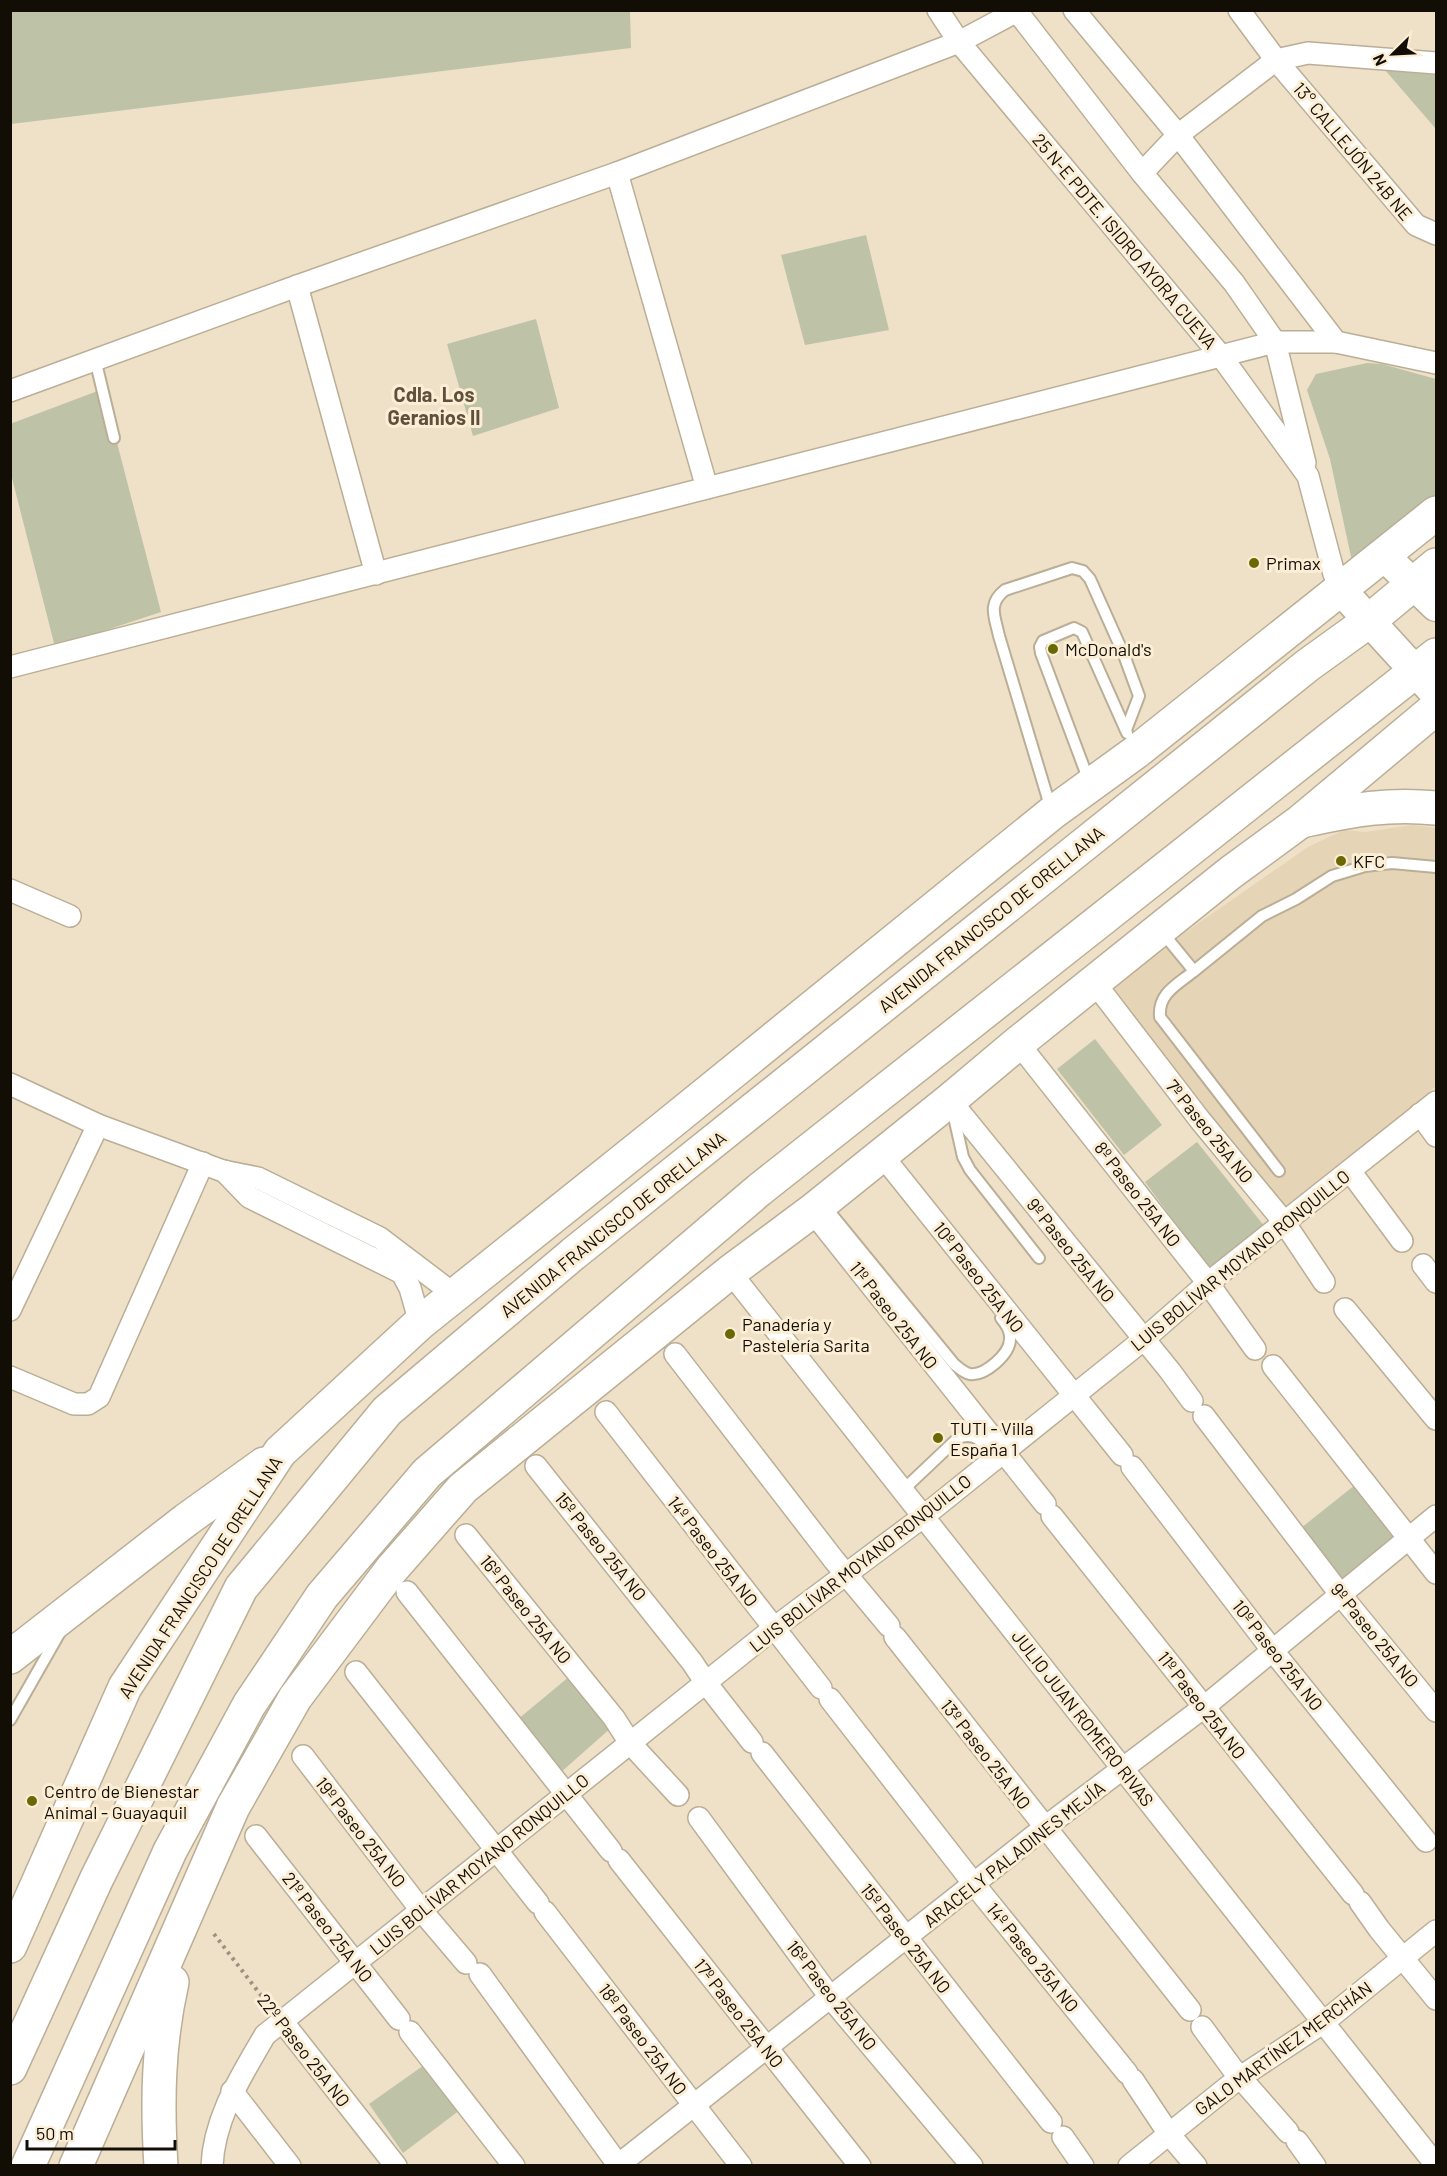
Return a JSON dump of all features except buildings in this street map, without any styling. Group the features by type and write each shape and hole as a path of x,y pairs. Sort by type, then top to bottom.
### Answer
{"main road":[{"name":"AVENIDA FRANCISCO DE ORELLANA","path":"10,1946 125,1687 280,1452 420,1323 1090,784 1131,741 1341,590 1437,513"},
{"path":"1383,555 1424,574 1437,606"},
{"name":"AVENIDA FRANCISCO DE ORELLANA","path":"10,2068 96,1880 241,1588 387,1411 573,1254 1308,665 1369,621 1424,574"},
{"path":"28,2166 170,1851 249,1706 322,1596 427,1473 759,1190 1429,674 1369,621 1341,590"},
{"path":"76,2166 233,1807 295,1698 391,1570 464,1488 730,1272 950,1100 1018,1042 1230,873 1301,821 1437,708"},
{"path":"1301,821 1368,807 1437,808"},
{"path":"10,1657 186,1520 280,1452"},
{"path":"161,2166 158,2109 160,2055 166,2005 185,1918"}],"street":[{"name":"25 N-E PDTE. ISIDRO AYORA CUEVA","path":"938,10 959,42 1221,356 1308,476"},
{"path":"1074,10 1178,135 1336,342"},
{"name":"13° CALLEJÓN 24B NE","path":"1239,10 1276,60 1416,225 1437,234"},
{"name":"25 N-E PDTE. ISIDRO AYORA CUEVA","path":"1017,11 1142,173 1234,284 1275,342 1334,574 1341,590"},
{"path":"10,391 297,286 617,173 959,42 1017,11"},
{"name":"13° CALLEJÓN 24B NE","path":"1142,173 1178,135 1276,60 1308,53 1437,63"},
{"path":"617,173 706,488"},
{"path":"297,286 376,574"},
{"path":"10,667 1275,342 1336,342 1437,363"},
{"path":"10,890 70,915"},
{"name":"7º Paseo 25A NO","path":"1094,982 1200,1120 1284,1222 1324,1282"},
{"name":"8º Paseo 25A NO","path":"1018,1042 1208,1283 1255,1349"},
{"path":"10,1084 98,1125 223,1171 258,1178 380,1238 406,1266 455,1295"},
{"name":"9º Paseo 25A NO","path":"950,1100 1170,1371 1340,1594 1437,1711"},
{"path":"1429,1108 1437,1136"},
{"name":"LUIS BOLÍVAR MOYANO RONQUILLO","path":"212,2166 213,2148 232,2091 266,2034 774,1628 924,1516 1143,1340 1208,1283 1429,1108"},
{"path":"10,1310 98,1125"},
{"name":"10º Paseo 25A NO","path":"878,1157 1127,1461 1431,1848"},
{"path":"10,1377 74,1404 88,1404 99,1397 203,1163"},
{"path":"1350,1171 1402,1241"},
{"name":"11º Paseo 25A NO","path":"817,1206 999,1455 1048,1510 1402,1958 1437,1999"},
{"path":"1423,1265 1437,1282"},
{"path":"406,1266 420,1323"},
{"name":"JULIO JUAN ROMERO RIVAS","path":"730,1272 1437,2165"},
{"path":"1345,1309 1437,1419"},
{"name":"13º Paseo 25A NO","path":"675,1354 1044,1828 1196,2018 1239,2078 1292,2136 1315,2166"},
{"path":"1273,1366 1437,1573"},
{"name":"14º Paseo 25A NO","path":"606,1412 974,1884 1130,2077 1169,2134 1196,2166"},
{"name":"15º Paseo 25A NO","path":"536,1466 692,1662 706,1683 1083,2166"},
{"name":"ARACELY PALADINES MEJÍA","path":"618,2165 1044,1828 1204,1707 1437,1516"},
{"name":"16º Paseo 25A NO","path":"466,1535 614,1718 630,1743 678,1795"},
{"name":"17º Paseo 25A NO","path":"407,1592 860,2166"},
{"name":"18º Paseo 25A NO","path":"356,1672 741,2166"},
{"name":"19º Paseo 25A NO","path":"303,1756 422,1910 473,1968 618,2165"},
{"name":"16º Paseo 25A NO","path":"699,1818 830,1997 972,2166"},
{"name":"21º Paseo 25A NO","path":"256,1836 514,2166"},
{"name":"GALO MARTÍNEZ MERCHÁN","path":"1129,2166 1239,2078 1324,2022 1437,1931"},
{"name":"22º Paseo 25A NO","path":"282,2021 396,2166"},
{"path":"232,2091 290,2166"}],"lane":[{"path":"94,359 114,438"},
{"path":"1052,813 999,636 993,608 997,596 1005,590 1072,568 1083,571 1090,579 1139,696 1131,741"},
{"path":"1090,784 1041,653 1040,647 1043,641 1074,628 1082,632 1131,741"},
{"path":"1279,1171 1160,1017 1161,998 1262,916 1296,899 1332,876 1365,866 1392,863 1437,867"},
{"path":"1160,930 1194,971"},
{"path":"950,1100 963,1157 970,1170 1039,1258"},
{"path":"817,1206 954,1364 964,1372 972,1374 992,1365 1008,1349 1011,1341 1006,1325 878,1157"},
{"path":"903,1490 958,1438 965,1435 979,1439 999,1455"},
{"path":"10,1720 76,1606"}],"path":[{"name":"22º Paseo 25A NO","path":"214,1934 282,2021"}],"shaded area":[{"path":"1413,825 1436,828 1436,1086 1285,1209 1108,986 1308,847 1344,830 1365,832"}],"green space":[{"path":"10,11 630,11 631,48 11,124"},
{"path":"1385,70 1436,75 1436,129"},
{"path":"866,235 889,330 805,345 781,255"},
{"path":"536,319 559,408 473,436 447,344"},
{"path":"1367,363 1382,364 1436,379 1436,501 1353,566 1330,459 1307,390 1316,374"},
{"path":"103,389 161,612 55,647 11,474 10,424"},
{"path":"1095,1039 1162,1125 1124,1155 1057,1069"},
{"path":"1197,1142 1265,1227 1211,1271 1145,1182"},
{"path":"1355,1485 1397,1542 1345,1584 1301,1528"},
{"path":"570,1676 612,1727 560,1773 517,1720"},
{"path":"427,2063 460,2110 403,2153 369,2104"}],"place":[{"name":"Primax","path":"1254,563"},
{"name":"McDonald's","path":"1053,649"},
{"name":"KFC","path":"1341,861"},
{"name":"Panadería y Pastelería Sarita","path":"730,1334"},
{"name":"TUTI - Villa España 1","path":"938,1438"},
{"name":"Centro de Bienestar Animal - Guayaquil","path":"32,1801"}],"district":[{"name":"Cdla. Los Geranios II","path":"434,406"}]}
